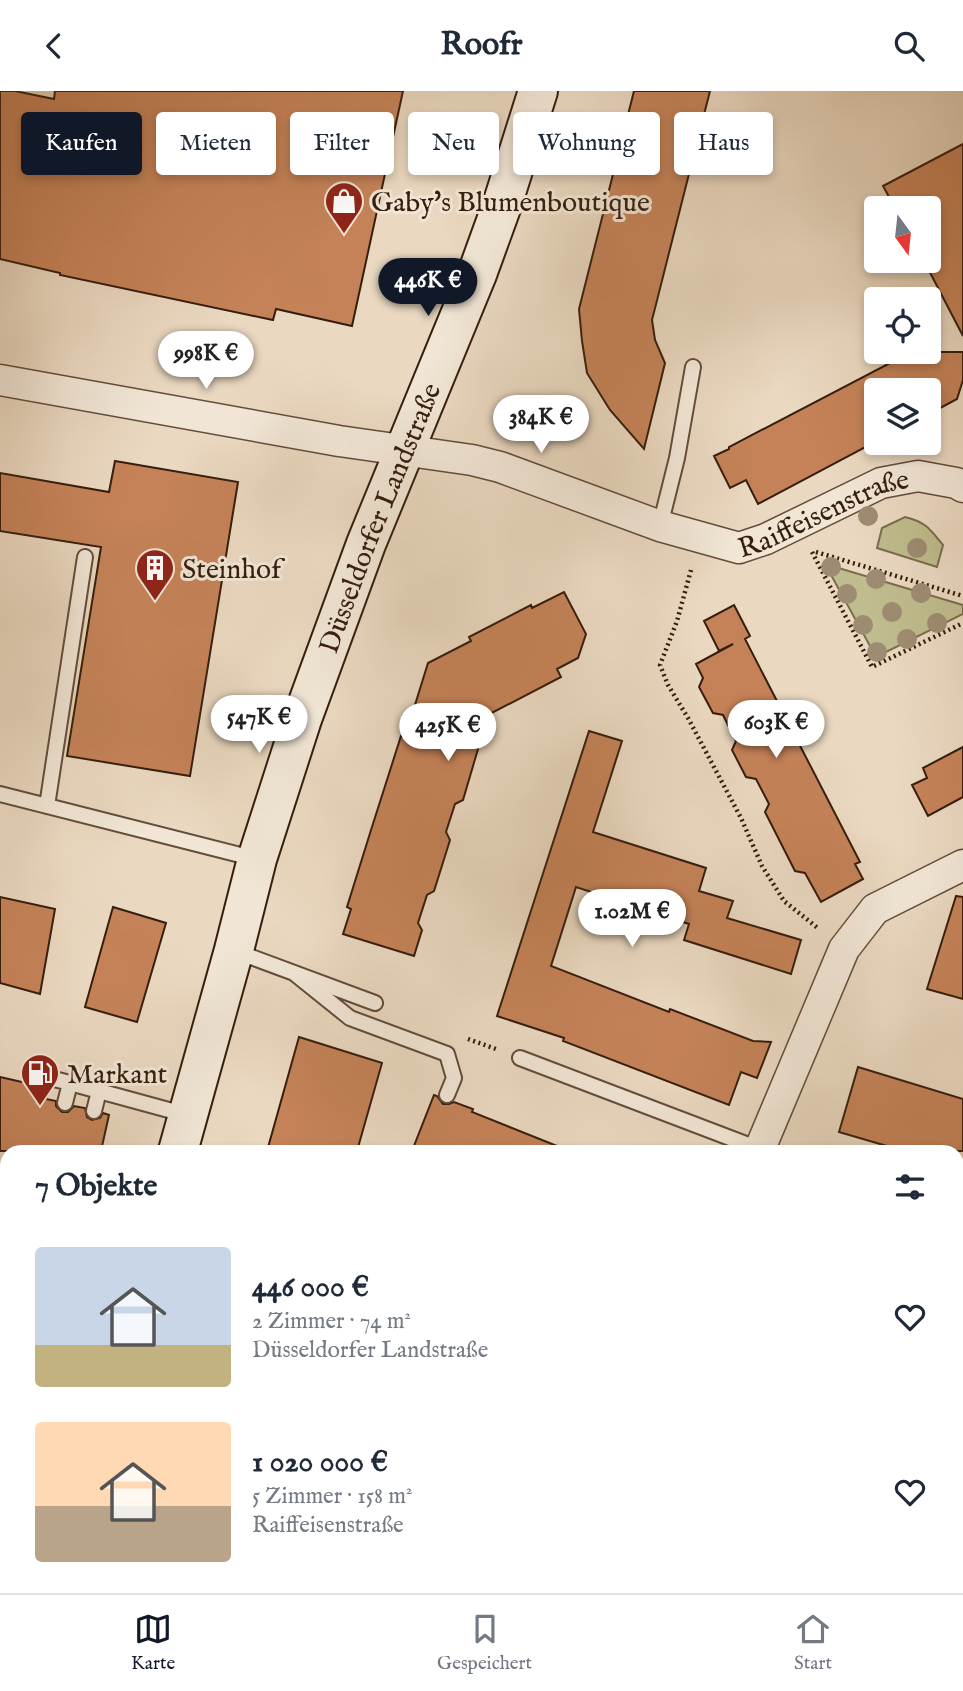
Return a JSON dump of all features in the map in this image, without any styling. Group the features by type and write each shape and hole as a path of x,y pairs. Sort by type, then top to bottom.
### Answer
{"main road":[{"name":"Düsseldorfer Landstraße","path":"180,1145 257,859 302,719 366,544 477,274 538,91"}],"street":[{"name":"Raiffeisenstraße","path":"0,380 339,441 472,460 500,467 660,526 739,548 766,539 881,483 918,476 961,477"},
{"path":"761,1145 844,949 875,909 963,865"}],"lane":[{"path":"660,526 677,458 693,367"},
{"path":"47,806 85,557"},
{"path":"0,794 257,859"},
{"path":"234,950 375,1003"},
{"path":"294,973 350,1018 447,1054 454,1078 447,1095"},
{"path":"520,1058 746,1145"},
{"path":"50,1078 189,1115"},
{"path":"65,1103 70,1083"},
{"path":"94,1111 99,1091"}],"path":[{"path":"705,539 691,570 677,621 660,665 668,685 741,818 762,866 784,901 844,949"},
{"path":"963,596 811,551 872,667 963,623"}],"shaded area":[{"path":"905,517 927,527 943,545 937,567 877,548 882,528"},
{"path":"825,564 963,605 963,614 876,657"}],"building":[{"path":"0,91 15,91 54,99 55,91 403,91 394,132 394,112 290,112 290,175 385,175 352,326 276,309 273,320 60,275 0,259"},
{"path":"634,91 710,91 705,112 674,112 674,175 689,175 652,320 655,340 665,363 644,449 610,410 587,373 579,309 613,175 660,175 660,112 629,112"},
{"path":"963,144 963,336 941,294 941,287 938,287 930,273 942,273 942,196 888,196 883,186"},
{"path":"941,352 963,352 963,380 957,399 941,408 941,378 864,378 864,448 758,504 746,480 730,488 714,456 888,364 941,364"},
{"name":"Steinhof","path":"115,461 238,482 190,776 67,756 101,547 0,531 0,473 109,492"},
{"path":"564,592 586,634 578,658 557,669 561,677 482,718 475,742 478,749 463,800 455,804 446,832 450,840 434,891 427,895 418,923 422,930 414,956 343,934 351,909 347,907 371,830 401,736 405,737 428,663 471,641 469,637 531,605 532,608"},
{"path":"734,605 750,636 745,639 860,862 855,864 863,879 821,902 805,873 795,871 765,812 769,804 756,779 746,777 732,750 736,741 723,715 713,713 699,687 703,678 696,664 733,644 719,651 704,621"},
{"path":"589,731 622,741 593,832 706,868 699,891 733,901 727,918 801,940 791,974 684,940 689,924 576,887 551,966 669,1012 670,1009 753,1041 771,1042 757,1078 741,1072 729,1105 563,1041 564,1038 497,1016"},
{"path":"963,747 963,797 928,816 912,785 927,778 923,768"},
{"path":"956,896 963,897 963,999 927,989"},
{"path":"0,897 55,909 40,994 0,983"},
{"path":"113,907 166,923 137,1022 85,1007"},
{"path":"299,1037 382,1063 359,1145 269,1145"},
{"path":"858,1067 963,1099 963,1145 883,1145 839,1132"},
{"name":"Markant","path":"0,1077 48,1088 46,1099 56,1101 56,1106 62,1112 68,1112 74,1106 85,1108 87,1117 92,1120 100,1118 103,1113 109,1115 102,1145 0,1145"},
{"path":"434,1095 443,1104 454,1102 473,1109 472,1112 554,1145 414,1145"}],"place":[{"name":"Gaby's Blumenboutique","path":"344,235"},
{"name":"Steinhof","path":"155,602"},
{"name":"Markant","path":"40,1107"}]}
